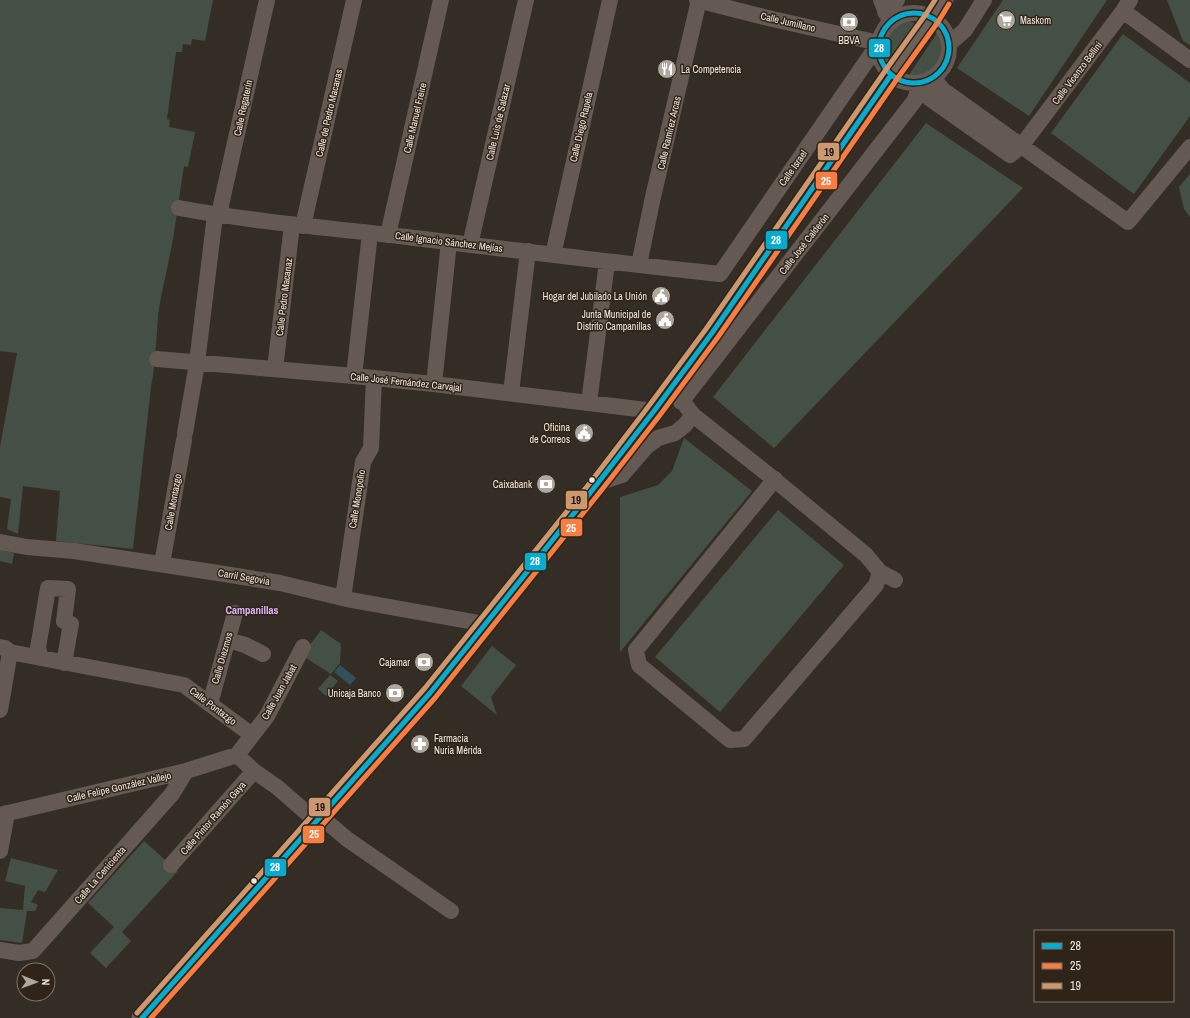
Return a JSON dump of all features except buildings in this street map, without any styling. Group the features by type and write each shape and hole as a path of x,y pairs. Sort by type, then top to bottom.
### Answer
{"main road":[{"name":"Calle José Calderón","path":"142,1018 430,693 654,411 675,396 712,333 932,18 943,0"}],"street":[{"name":"Calle Regaterín","path":"197,363 218,215 266,0"},
{"name":"Calle de Pedro Macanas","path":"298,225 354,0"},
{"name":"Calle Manuel Freire","path":"388,235 441,0"},
{"name":"Calle Luis de Salazar","path":"470,245 526,0"},
{"name":"Calle Diego Rapela","path":"553,255 610,0"},
{"name":"Calle Jumillano","path":"699,0 768,18 879,43"},
{"name":"Calle Ramírez Arcas","path":"639,265 653,197 699,0"},
{"path":"879,43 879,55 884,66 891,75 905,82 910,83 927,80 939,73 945,64 949,44 946,34 940,25 932,18 922,14 910,13 899,16 885,11 897,0"},
{"path":"949,44 965,30 984,0"},
{"path":"1127,6 1190,60"},
{"name":"Calle Vicenzo Bellini","path":"1022,145 1127,6"},
{"name":"Calle Israel","path":"720,274 879,43 883,31 885,11"},
{"path":"927,80 929,98 1010,155 1022,145 1128,222 1190,147"},
{"name":"Calle José Calderón","path":"675,396 915,100 927,80"},
{"name":"Calle Ignacio Sánchez Mejías","path":"179,208 218,215 298,225 720,274"},
{"name":"Calle Pedro Macanaz","path":"275,369 298,225"},
{"path":"354,376 370,233"},
{"path":"434,384 449,242"},
{"path":"511,393 528,251"},
{"path":"589,403 607,262"},
{"name":"Calle José Fernández Carvajal","path":"157,359 434,384 654,411"},
{"name":"Calle Montazgo","path":"162,564 197,363"},
{"name":"Calle Monopolio","path":"342,598 358,487 363,462 371,448 374,378"},
{"path":"675,396 693,415 775,479 866,555 880,572 895,580"},
{"path":"598,483 622,475 646,447 658,438 675,433 685,425 693,415"},
{"path":"775,479 636,650 639,665 730,740 744,739 876,586 880,572"},
{"name":"Carril Segovia","path":"4,543 27,547 74,551 280,583 342,598 485,624"},
{"path":"41,658 38,648 48,588 68,589 64,621 71,624 64,663"},
{"name":"Calle Diezmos","path":"210,704 235,613"},
{"path":"228,640 245,645 263,654"},
{"name":"Calle Juan Jabat","path":"252,735 267,716 304,647"},
{"path":"0,710 5,649"},
{"name":"Calle Pontazgo","path":"5,649 64,663 184,685 252,735"},
{"path":"252,735 237,755 254,771 347,839 451,911"},
{"name":"Calle Felipe González Vallejo","path":"4,814 186,771 237,755"},
{"name":"Calle La Cenicienta","path":"0,950 19,953 33,951 172,794 186,771"},
{"name":"Calle Pintor Ramón Gaya","path":"171,865 254,771"},
{"path":"0,852 4,814"}],"green space":[{"path":"0,0 213,0 205,41 192,39 191,45 183,44 182,52 176,52 167,119 170,120 169,127 195,132 188,167 184,166 173,239 159,308 154,367 133,549 56,541 60,491 23,486 18,534 7,529 11,499 0,497 0,447 17,353 0,351"},
{"path":"1003,0 1107,0 1029,116 957,68"},
{"path":"1167,0 1190,0 1190,45 1183,41"},
{"path":"909,21 917,24 893,61 887,57 886,50 889,33 897,25"},
{"path":"937,33 941,41 942,49 938,64 926,75 909,75"},
{"path":"1123,34 1190,83 1190,116 1134,194 1051,133"},
{"path":"926,123 1023,188 774,448 713,397"},
{"path":"1190,174 1190,217 1184,209 1179,187"},
{"path":"684,438 752,491 620,652 620,497 658,485 672,471"},
{"path":"778,510 844,565 720,712 655,657"},
{"path":"0,550 14,553 12,564 0,561"},
{"path":"321,630 341,644 340,663 331,674 306,658 310,645"},
{"path":"492,646 516,665 491,697 497,715 461,686"},
{"path":"330,675 338,681 326,696 318,689"},
{"path":"144,841 178,871 122,932 131,941 106,968 90,953 114,927 88,903"},
{"path":"11,858 58,870 45,892 38,890 31,902 38,905 35,911 27,911 22,943 0,940 0,908 23,910 25,886 5,881"}],"water":[{"path":"340,665 356,678 350,685 334,672"}],"transit line":[{"name":"19","path":"137,1013 425,688 593,479 706,329 935,0"},
{"name":"25","path":"151,1018 435,698 604,487 718,337 938,22 949,4"},
{"name":"28","path":"914,13 927,16 939,23 946,35 949,48 946,61 939,73 927,80 914,83 901,80 889,73 882,61 879,48 882,35 889,23 901,16 914,13"},
{"name":"28","path":"142,1018 430,693 583,502 654,411 712,333 891,75"}],"place":[{"name":"Maskom","path":"1006,20"},
{"name":"BBVA","path":"849,22"},
{"name":"La Competencia","path":"667,69"},
{"name":"Hogar del Jubilado La Unión","path":"661,296"},
{"name":"Junta Municipal de Distrito Campanillas","path":"665,320"},
{"name":"Oficina de Correos","path":"584,433"},
{"name":"Caixabank","path":"546,484"},
{"name":"Cajamar","path":"424,662"},
{"name":"Unicaja Banco","path":"395,693"},
{"name":"Farmacia Nuria Mérida","path":"420,744"}],"district":[{"name":"Campanillas","path":"252,610"}]}
